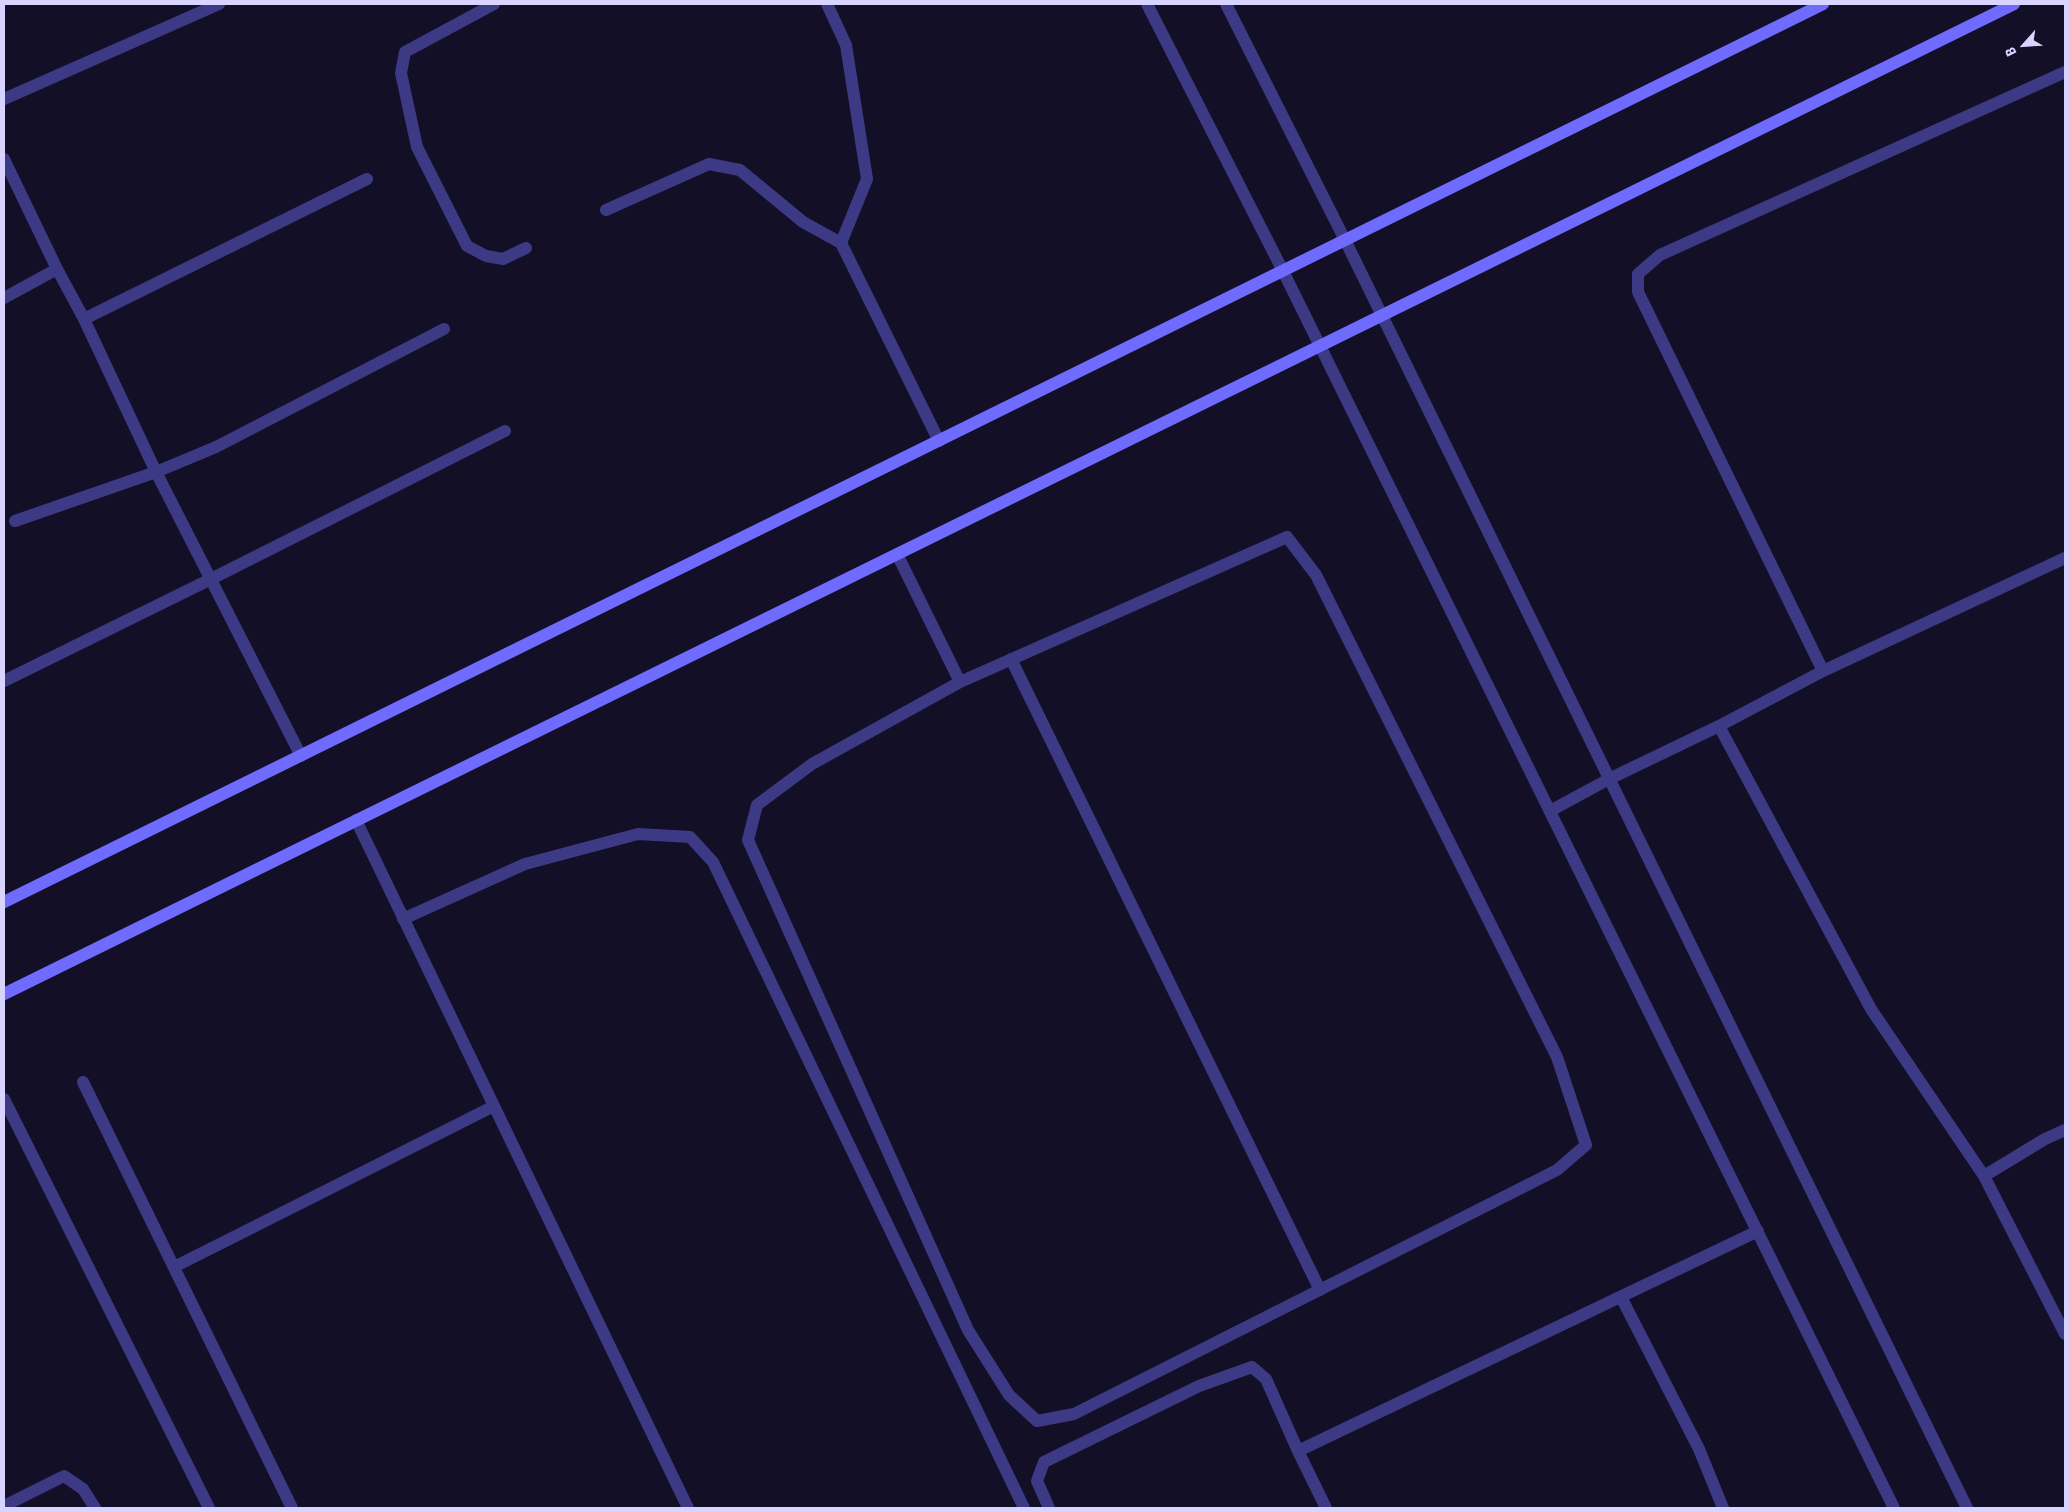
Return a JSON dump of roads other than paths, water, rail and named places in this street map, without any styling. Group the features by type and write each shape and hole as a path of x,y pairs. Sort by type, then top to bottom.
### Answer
{"street":[{"path":"4,99 219,4"},
{"path":"494,4 405,52 400,73 417,147 467,246 486,256 503,260 526,248"},
{"path":"827,4 846,45 867,179 841,243"},
{"path":"1147,4 1320,345 1894,1508"},
{"path":"1226,4 1382,315 1967,1508"},
{"path":"4,902 1823,4"},
{"path":"4,994 2014,4"},
{"path":"1823,671 1638,292 1638,274 1660,255 2065,72"},
{"path":"4,159 57,269 84,319 156,472 301,756"},
{"path":"606,210 709,164 740,170 802,222 841,243 939,441"},
{"path":"84,319 367,180"},
{"path":"4,298 57,269"},
{"path":"15,521 156,472 216,448 444,330"},
{"path":"4,680 211,579 505,431"},
{"path":"1286,537 1316,575 1557,1057 1586,1145 1557,1170 1074,1414 1038,1421 1009,1395 968,1330 748,840 758,805 812,764 960,682 1011,659 1286,537"},
{"path":"897,554 960,682"},
{"path":"1550,811 1609,779 1719,726 1823,671 2065,558"},
{"path":"1011,659 1320,1290"},
{"path":"1719,726 1871,1010 1984,1176 2065,1334"},
{"path":"356,820 688,1508"},
{"path":"403,919 526,864 638,834 690,837 713,862 1024,1508"},
{"path":"83,1082 292,1508"},
{"path":"4,1099 209,1508"},
{"path":"174,1267 494,1106"},
{"path":"1984,1176 2045,1139 2065,1130"},
{"path":"1298,1451 1758,1232"},
{"path":"1621,1297 1699,1450 1723,1508"},
{"path":"1050,1508 1037,1482 1044,1462 1199,1386 1252,1367 1266,1379 1326,1508"},
{"path":"4,1506 64,1476 83,1489 96,1508"}]}
